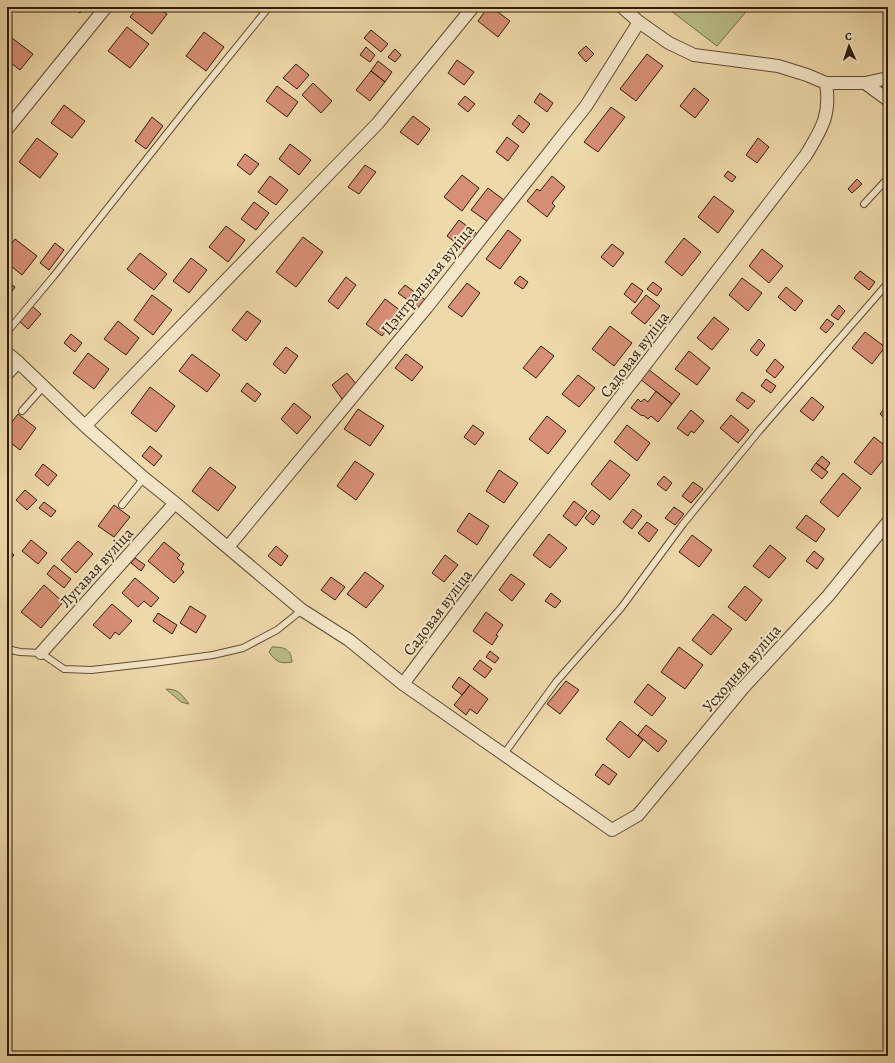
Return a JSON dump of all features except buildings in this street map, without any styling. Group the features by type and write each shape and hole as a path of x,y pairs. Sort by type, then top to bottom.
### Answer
{"street":[{"path":"7,129 106,7"},
{"path":"85,426 378,123 473,7"},
{"path":"622,7 639,22 669,43 694,55 778,66 826,83 865,83 888,78"},
{"name":"Цэнтральная вуліца","path":"228,547 426,307 586,106 639,22"},
{"name":"Садовая вуліца","path":"404,684 510,541 806,155 819,133 828,110 826,83"},
{"path":"865,83 888,100"},
{"path":"7,353 85,426 144,478 302,610 349,640 404,684 504,754"},
{"path":"7,374 18,362"},
{"name":"Лугавая вуліца","path":"41,653 175,503"},
{"name":"Усходняя вуліца","path":"504,754 612,830 638,814 743,688 828,596 888,522"}],"lane":[{"path":"7,332 53,278 269,7"},
{"path":"864,204 888,178"},
{"path":"504,754 556,682 620,608 683,524 759,431 888,283"},
{"path":"22,411 44,386"},
{"path":"122,504 144,478"},
{"path":"7,649 20,652 41,653 64,669 91,670 213,655 243,648 257,641 277,630 302,610"}],"green space":[{"path":"666,7 750,7 717,46"},
{"path":"272,647 284,648 289,652 292,662 284,663 276,660 269,652"},
{"path":"166,689 177,691 189,704 181,702"}]}
